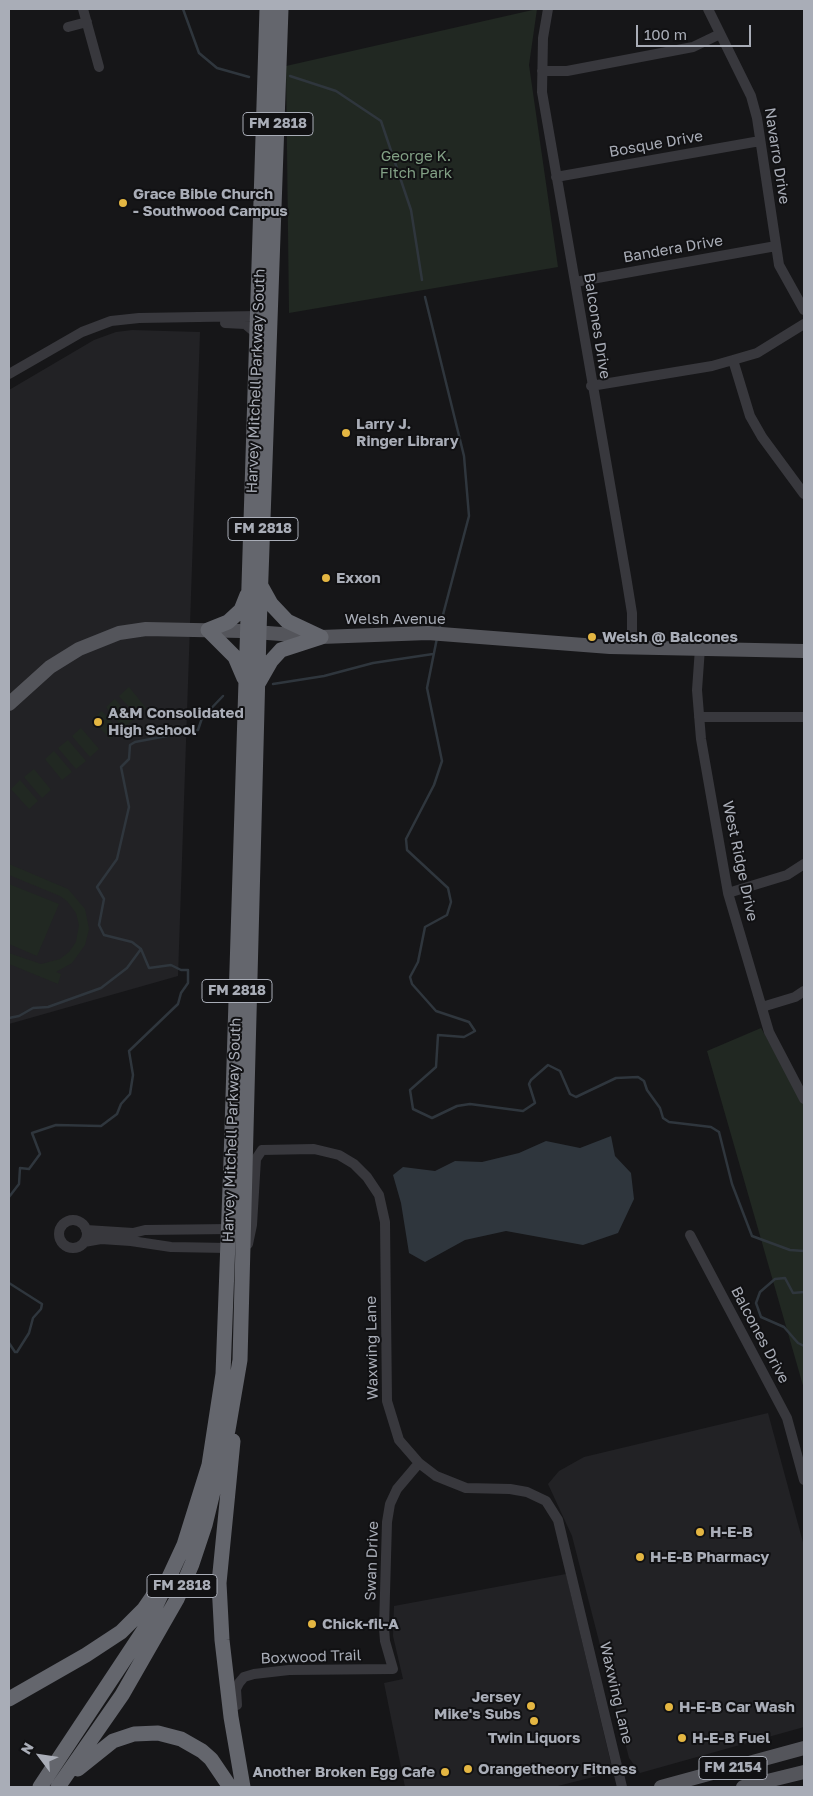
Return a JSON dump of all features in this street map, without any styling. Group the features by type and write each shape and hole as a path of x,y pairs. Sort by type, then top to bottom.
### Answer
{"highway":[{"name":"Harvey Mitchell Parkway South","path":"258,316 267,9"},
{"name":"Harvey Mitchell Parkway South","path":"40,1787 146,1627 184,1545 209,1465 223,1374 252,685 264,333 281,9"},
{"path":"258,316 264,333"},
{"path":"255,589 287,621 321,637 281,650 252,685 235,657 208,630 228,622 237,614 255,589"},
{"name":"Harvey Mitchell Parkway South","path":"59,1786 126,1687 172,1608 188,1573 205,1525 226,1440 240,1360 244,1268 252,685"},
{"path":"240,1360 219,1583 223,1649 231,1717 238,1748 243,1787"},
{"path":"9,1699 86,1655 121,1632 144,1609 184,1545"},
{"path":"59,1786 104,1746 123,1737 145,1733 171,1735 191,1744 211,1759 230,1787"}],"main road":[{"name":"Welsh Avenue","path":"9,704 60,661 109,636 146,629 254,632 321,637 428,633 632,648 804,651"},
{"name":"FM 2154","path":"661,1787 804,1748"},
{"name":"FM 2154","path":"743,1787 804,1772"}],"street":[{"path":"83,9 99,67"},
{"name":"Balcones Drive","path":"548,9 543,38 542,92 632,614 632,648"},
{"name":"Navarro Drive","path":"708,9 751,96 760,141 779,265 804,310"},
{"path":"68,27 87,22"},
{"path":"542,71 567,71 693,47 720,34"},
{"name":"Bosque Drive","path":"556,177 760,141"},
{"name":"Bandera Drive","path":"575,282 776,246"},
{"path":"9,374 77,334 111,321 139,318 258,316"},
{"path":"190,318 198,322 245,324 264,333"},
{"path":"592,386 712,366 757,353 804,324"},
{"path":"733,360 750,416 762,437 804,494"},
{"name":"West Ridge Drive","path":"700,648 697,690 699,717 728,893 762,1007 776,1046 804,1099"},
{"path":"699,717 804,717"},
{"path":"728,893 786,875 804,864"},
{"path":"762,1007 795,997 804,991"},
{"path":"244,1268 252,1225 256,1159 262,1150 256,1146 247,1133"},
{"name":"Waxwing Lane","path":"262,1150 314,1149 339,1155 354,1164 367,1177 379,1196 386,1222 387,1401 400,1440 419,1463 436,1476 466,1488 510,1489 537,1496 546,1501 558,1520 584,1622 622,1787"},
{"path":"84,1242 86,1230 80,1222 72,1220 62,1226 58,1234 61,1242 68,1247 76,1248 84,1242 101,1239 131,1240 171,1247 228,1248"},
{"path":"86,1230 133,1233 144,1230 229,1229"},
{"name":"Balcones Drive","path":"690,1235 787,1418 804,1480"},
{"name":"Swan Drive","path":"393,1669 385,1641 384,1628 387,1522 390,1504 397,1489 419,1463"},
{"name":"Boxwood Trail","path":"238,1748 240,1731 236,1689 244,1677 272,1671 393,1669"}],"shaded area":[{"name":"A&M Consolidated High School","path":"132,330 200,332 178,976 9,1024 9,390 94,340 116,332"},
{"path":"611,1136 615,1156 631,1173 634,1199 618,1233 583,1245 506,1231 465,1240 425,1262 409,1253 401,1203 393,1175 403,1167 435,1171 455,1161 482,1162 519,1153 546,1141 580,1148"},
{"path":"768,1413 804,1546 804,1727 640,1773 629,1758 572,1536 548,1484 559,1471 584,1457"},
{"path":"566,1574 613,1772 554,1787 405,1787 384,1683 403,1679 393,1636 394,1606"}],"green space":[{"name":"George K. Fitch Park","path":"537,9 529,65 558,267 289,313 286,66"},
{"path":"129,687 146,708 137,716 119,696"},
{"path":"115,699 133,720 123,728 106,707"},
{"path":"102,711 119,731 110,739 92,719"},
{"path":"81,728 99,749 90,757 72,736"},
{"path":"68,740 86,761 76,769 58,748"},
{"path":"54,751 72,772 62,780 45,759"},
{"path":"34,769 51,790 42,798 24,777"},
{"path":"20,780 38,801 29,809 11,789"},
{"path":"9,864 68,889 85,909 89,929 85,945 72,963 56,972 61,974 58,984 9,964 9,953 41,964 60,959 69,952 76,942 79,925 76,913 67,901 60,896 9,875"},
{"path":"9,884 59,904 37,956 9,944"},
{"path":"761,1028 804,1103 804,1389 707,1051"}],"waterway":[{"path":"183,9 199,53 217,68 249,77"},
{"path":"290,76 336,91 381,121 411,210 422,280"},
{"path":"425,297 464,456 469,516 439,630"},
{"path":"437,638 427,688 442,761 434,785 406,839 407,850 448,888 451,902 447,915 425,927 418,962 410,977 412,984 436,1011 469,1022 475,1031 464,1037 438,1035 436,1067 410,1090 413,1109 432,1118 457,1106 470,1104 523,1111 535,1103 529,1084 531,1080 548,1065 560,1071 570,1094 576,1097 616,1078 638,1077 644,1081 647,1090 660,1108 663,1118 669,1122 711,1127 719,1132 732,1184 752,1236 790,1250 804,1251"},
{"path":"273,684 324,676 373,663 433,654"},
{"path":"9,1197 19,1184 20,1168 29,1169 40,1154 32,1133 56,1125 101,1126 117,1114 121,1104 130,1094 133,1075 129,1051 178,1004 181,993 188,983 188,970 181,970 171,965 149,968 141,949 132,942 104,935 99,925 104,899 97,887 117,859 129,807 121,767 129,759 130,745 135,742 198,730 202,718 223,696"},
{"path":"9,1018 19,1016 33,1008 48,1007 101,988 127,968 141,949"},
{"path":"804,1292 793,1293 785,1278 775,1279 760,1292 756,1303 761,1317 784,1327 798,1343 804,1346"},
{"path":"9,1283 42,1304 41,1309 33,1318 29,1333 17,1352 9,1343"}],"place":[{"name":"Grace Bible Church - Southwood Campus","path":"123,203"},
{"name":"Larry J. Ringer Library","path":"346,433"},
{"name":"Exxon","path":"326,578"},
{"name":"Welsh @ Balcones","path":"592,637"},
{"name":"A&M Consolidated High School","path":"98,722"},
{"name":"H-E-B","path":"700,1532"},
{"name":"H-E-B Pharmacy","path":"640,1557"},
{"name":"Chick-fil-A","path":"312,1624"},
{"name":"Jersey Mike's Subs","path":"531,1706"},
{"name":"H-E-B Car Wash","path":"669,1707"},
{"name":"Twin Liquors","path":"534,1721"},
{"name":"H-E-B Fuel","path":"682,1738"},
{"name":"Orangetheory Fitness","path":"468,1769"},
{"name":"Another Broken Egg Cafe","path":"445,1772"}]}
